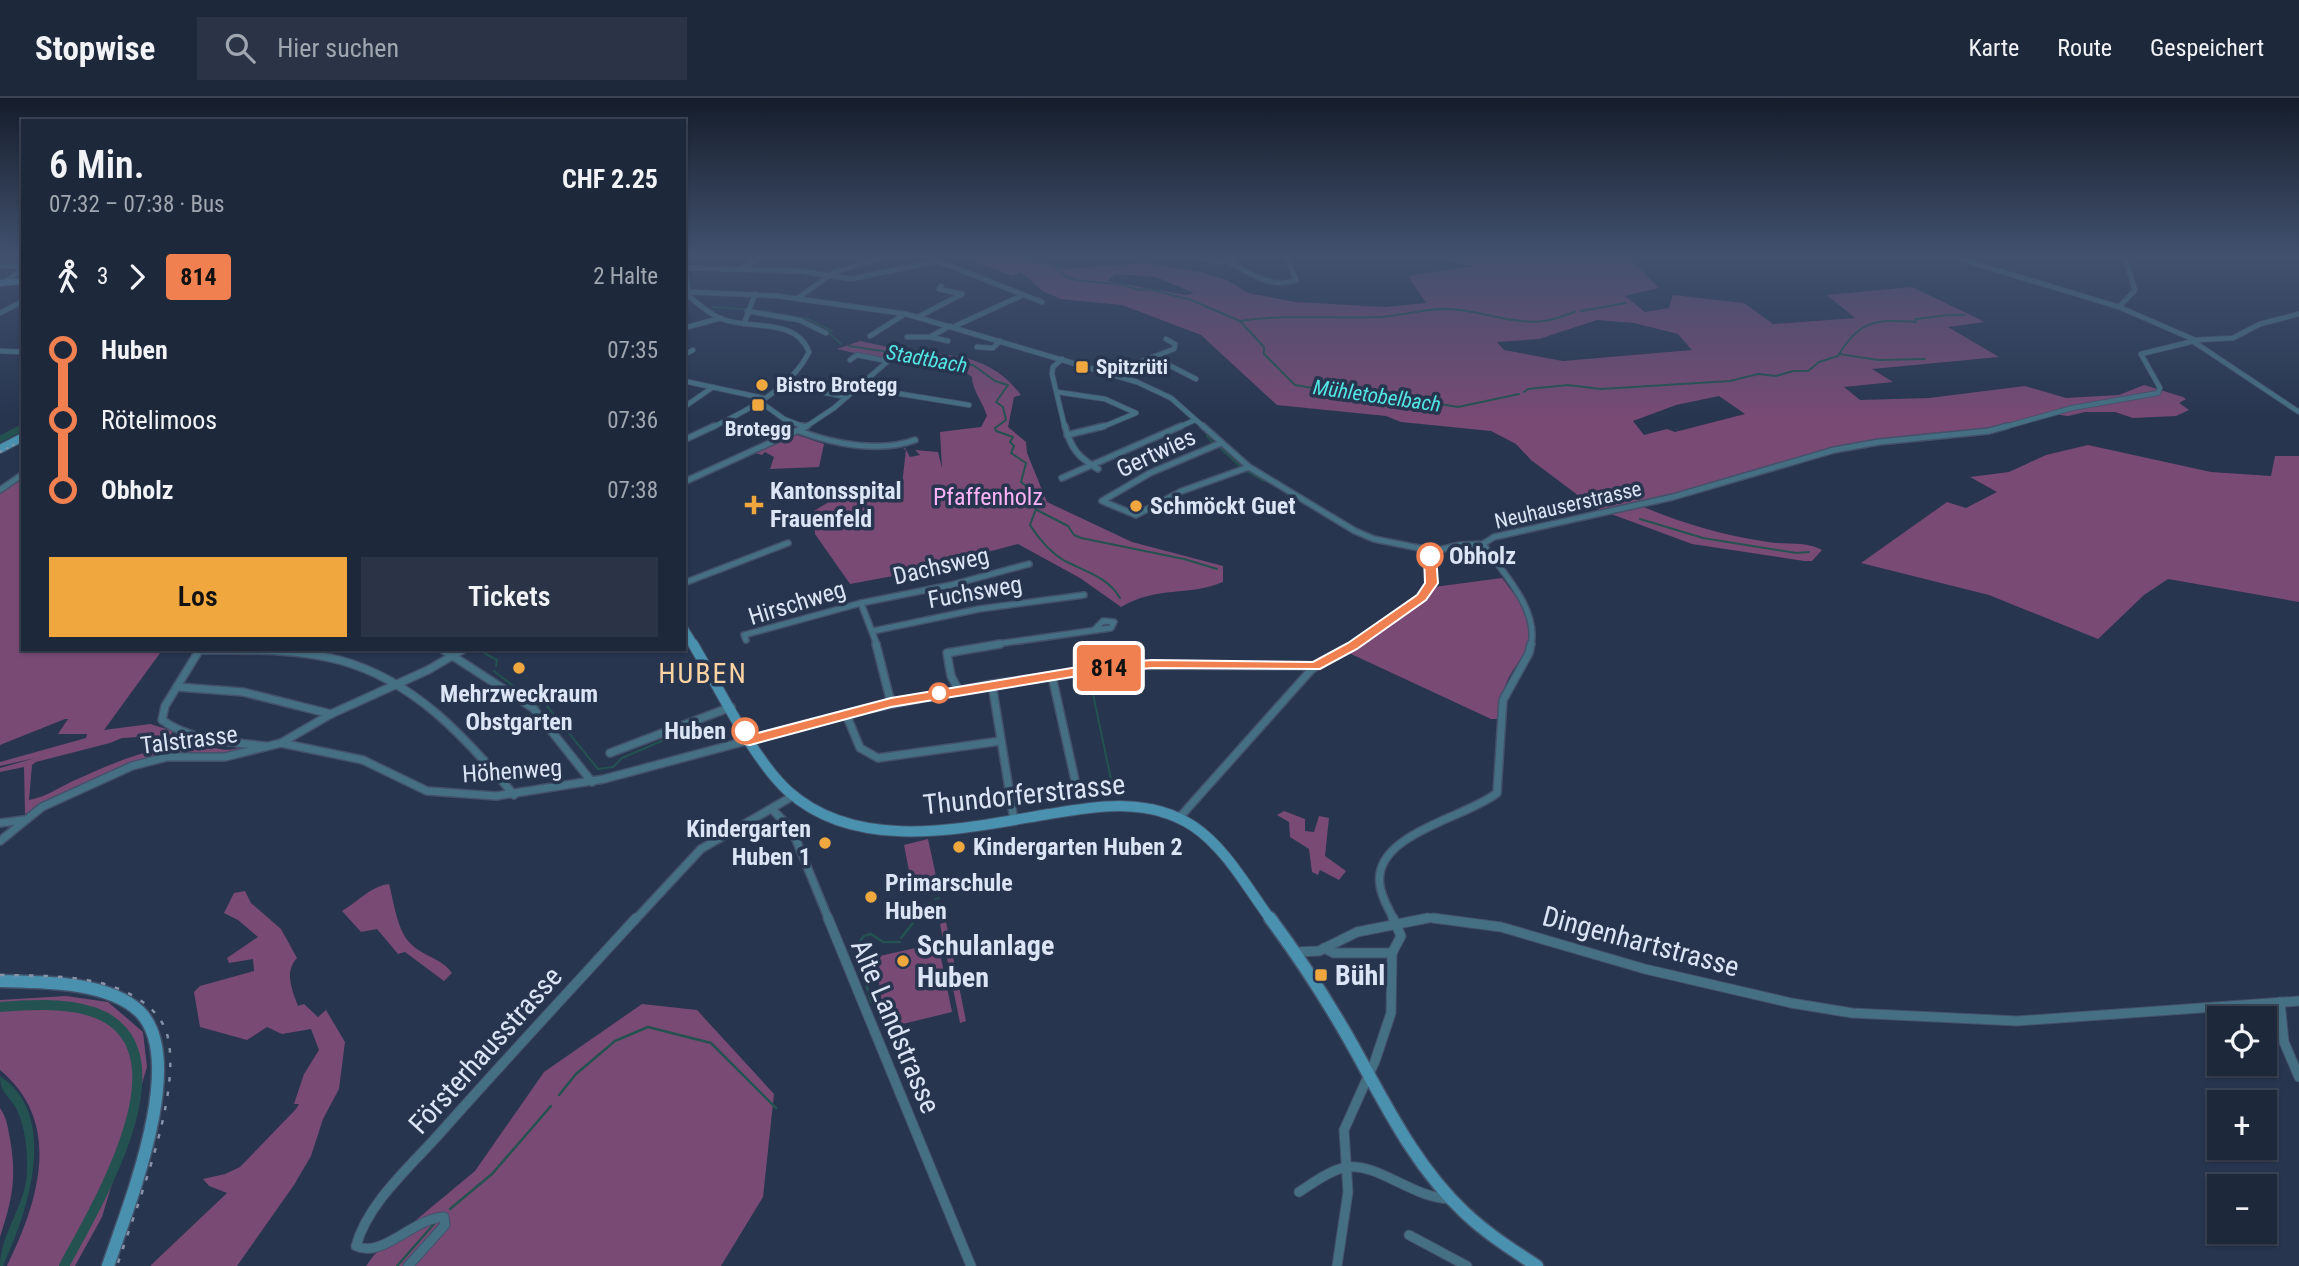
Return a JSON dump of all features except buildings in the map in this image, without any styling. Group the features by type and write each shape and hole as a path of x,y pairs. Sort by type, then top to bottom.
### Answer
{"street":[{"path":"686,439 727,421 761,400 806,362 809,356 807,343 787,331 721,318 709,310"},
{"name":"Neuhauserstrasse","path":"875,310 952,326 1161,391 1249,467 1355,531 1374,539 1430,551 1483,544 1493,537 1673,497 1835,450 1879,442 1989,431 2072,408 2147,397 2158,393 2160,388 2141,354 2191,340"},
{"path":"918,317 932,310"},
{"path":"907,337 930,337 990,310"},
{"path":"2124,310 2191,340 2299,412"},
{"path":"744,324 747,311 799,320 826,333"},
{"path":"870,336 905,314"},
{"path":"2191,340 2233,338 2260,324 2299,314"},
{"path":"686,327 721,318"},
{"path":"930,337 948,341"},
{"path":"1110,373 1174,349 1175,344 1166,339"},
{"path":"977,346 993,348 1000,341"},
{"path":"686,354 693,350"},
{"path":"0,351 21,352"},
{"path":"0,359 12,352"},
{"path":"686,481 806,427 847,397 888,361 857,355 850,360"},
{"path":"1153,357 1196,379"},
{"path":"1062,359 1053,367 1067,435 1074,452 1098,469"},
{"path":"686,381 761,400 784,419 806,427"},
{"path":"780,384 847,397"},
{"path":"686,406 713,387"},
{"path":"858,387 969,405"},
{"path":"1057,392 1105,399 1136,413 1092,431 1067,435"},
{"path":"1062,478 1195,420"},
{"path":"799,431 835,443 899,446 915,440"},
{"path":"0,449 21,438"},
{"name":"Gertwies","path":"1221,443 1150,473 1102,501 1136,516 1182,491 1249,467"},
{"path":"0,490 21,475"},
{"path":"686,582 788,543"},
{"path":"1337,1266 1344,1237 1348,1167 1342,1136 1385,1037 1392,1010 1392,953 1401,939 1379,880 1384,860 1402,843 1430,825 1478,807 1497,793 1503,700 1534,638 1534,624 1526,607 1483,544"},
{"path":"1179,818 1315,666 1353,646 1426,592 1432,583 1430,551"},
{"name":"Dachsweg","path":"860,603 951,585 1029,564"},
{"name":"Fuchsweg","path":"873,631 979,609 1084,595"},
{"path":"860,603 873,631 891,703"},
{"name":"Hirschweg","path":"746,639 744,635 860,603"},
{"path":"958,690 951,676 947,653 1094,630"},
{"name":"Thundorferstrasse","path":"686,632 764,763 793,796 814,811 840,822 872,828 950,829 1119,806 1143,807 1179,818 1202,832 1219,849 1327,1001 1412,1150 1450,1199 1489,1235 1536,1266"},
{"path":"199,651 161,714 166,724 196,735 267,747"},
{"path":"218,651 323,657 357,666 393,685 461,733 514,795"},
{"path":"445,651 533,708 592,782"},
{"name":"Talstrasse","path":"0,841 23,820 67,794 149,760 178,756 225,757 281,743 331,714 461,651"},
{"name":"Höhenweg","path":"281,743 363,760 428,791 479,797 514,795 592,782 846,714 992,684 1144,664 1315,666"},
{"path":"1052,676 1075,780"},
{"path":"992,684 1014,820"},
{"path":"177,687 243,692 331,714"},
{"path":"610,753 731,707"},
{"path":"846,714 861,751 870,757 1001,741"},
{"name":"Försterhausstrasse","path":"408,1266 439,1235 445,1225 444,1217 428,1217 380,1250 360,1251 356,1246 356,1238 378,1204 512,1052 701,849 793,796"},
{"name":"Alte Landstrasse","path":"772,809 792,830 971,1266"},
{"path":"0,823 23,820"},
{"name":"Dingenhartstrasse","path":"1294,952 1312,952 1357,932 1430,918 1491,925 1645,969 1824,1010 1983,1021 2053,1019 2299,1001"},
{"path":"1324,948 1334,953 1392,953"},
{"path":"0,981 62,985 105,994 139,1011 155,1032 161,1068 157,1100 108,1266"},
{"path":"2280,1002 2283,1007 2281,1027 2284,1044 2299,1077"},
{"path":"1299,1192 1332,1172 1348,1167 1365,1169 1429,1199 1450,1199"},
{"path":"1409,1236 1467,1266"}],"green space":[{"path":"1134,310 1642,310 1645,312 1660,310 1753,310 1773,324 1855,318 1845,310 1959,310 1985,322 1948,327 1999,357 1872,369 1893,382 1844,387 1860,400 1929,398 2025,386 2066,398 2119,395 2144,385 2183,397 2186,399 2179,403 2189,410 2176,416 2133,418 2115,412 2085,412 2068,416 2053,414 2016,425 1834,450 1641,506 1719,532 1768,542 1809,545 1822,550 1812,561 1804,561 1692,544 1595,508 1531,460 1516,444 1491,431 1401,422 1386,416 1277,405 1201,335","holes":["1597,320 1634,323 1678,334 1692,350 1563,361 1504,350 1497,342 1539,339","1719,396 1745,414 1675,432 1667,429 1644,435 1633,421 1676,405"]},
{"name":"Pfaffenholz","path":"860,341 888,347 892,351 963,358 994,370 1008,380 1021,395 1014,397 1008,427 1026,442 1027,453 1047,502 1132,542 1223,566 1223,582 1197,589 1160,593 1121,607 1080,578 1018,544 904,574 850,584 815,534 814,511 832,500 902,485 905,448 910,457 920,455 915,450 938,452 942,468 940,432 981,427 987,416 972,377 965,372 950,367 890,361 837,349"},
{"path":"797,435 824,444 819,467 770,469 774,457 765,452 762,455 755,453"},
{"path":"2088,445 2211,472 2271,476 2275,456 2299,456 2299,602 2168,579 2144,595 2098,639 1989,595 1861,563 1947,502 1966,508 1997,492 1970,477 2009,472 2046,455"},
{"path":"21,475 21,651 162,651 104,730 150,724 173,731 171,735 122,738 36,762 32,765 29,800 46,795 106,766 152,751 188,745 226,750 243,745 260,747 234,753 169,753 151,757 75,787 25,814 24,767 0,772 0,768 35,758 0,766 0,762 86,738 87,734 58,734 68,719 65,719 0,745 0,490"},
{"path":"1502,578 1525,611 1531,632 1526,650 1507,682 1497,719 1491,719 1349,653 1424,599 1434,587"},
{"path":"1284,811 1305,819 1305,831 1314,832 1319,816 1329,818 1325,856 1346,871 1339,880 1320,870 1318,875 1312,872 1309,849 1290,837 1289,822 1277,815"},
{"path":"928,839 936,876 911,881 904,845"},
{"path":"389,884 403,933 412,945 443,964 452,973 444,981 405,952 398,954 377,929 361,932 342,911 371,891"},
{"path":"245,891 251,903 281,929 297,958 290,975 298,1006 304,1004 318,1017 326,1010 345,1042 339,1089 323,1119 311,1156 237,1266 150,1266 227,1193 209,1186 203,1179 240,1167 296,1109 299,1104 294,1104 304,1074 319,1050 311,1029 282,1034 267,1027 247,1040 200,1027 194,992 200,986 254,971 253,959 229,963 227,958 258,937 238,920 224,913 234,893"},
{"path":"946,922 966,1021 960,1023 940,924"},
{"path":"938,943 952,1012 886,1028 875,957"},
{"path":"66,996 108,1002 143,1032 147,1067 102,1217 75,1266 7,1266 28,1216 35,1190 39,1138 32,1114 20,1091 0,1070 0,1000"},
{"path":"642,1004 697,1010 774,1094 763,1197 721,1266 366,1266 374,1255 475,1171 544,1072"},
{"path":"0,1108 8,1127 13,1178 0,1237"}],"shaded area":[{"path":"0,1076 19,1094 30,1115 34,1140 29,1194 3,1266 0,1266 1,1254 26,1184 27,1164 22,1122 3,1090"}],"waterway":[{"name":"Mühletobelbach","path":"1213,310 1240,321"},
{"path":"1240,321 1292,317 1380,317 1439,310"},
{"path":"1452,310 1532,322 1552,320 1575,312"},
{"path":"1581,311 1589,310"},
{"name":"Stadtbach","path":"762,311 808,319 832,331 829,333 841,344"},
{"name":"Mühletobelbach","path":"1839,354 1853,335 1870,324 1890,321 1916,322 1915,319 1965,315"},
{"name":"Mühletobelbach","path":"1240,321 1264,347 1264,354 1295,385 1403,403 1433,403 1458,407 1519,394"},
{"name":"Stadtbach","path":"849,346 973,365 995,381 1008,385 996,402 1003,407 1006,420 995,428 996,431 1013,437 1010,442 1014,446 1011,453 1026,463 1021,482 1027,487 1026,493 1036,509 1030,525 1055,554 1102,580 1120,598"},
{"name":"Mühletobelbach","path":"1524,392 1528,389 1568,385 1601,389 1730,381 1758,374 1776,376 1793,371 1808,371 1819,362 1839,354"},
{"path":"1839,354 1878,360 1925,359"},
{"path":"0,439 21,428"},
{"path":"1207,436 1213,443"},
{"path":"1220,448 1241,467"},
{"path":"1246,471 1264,481"},
{"name":"Stadtbach","path":"1037,510 1068,526 1074,535 1081,538 1184,559 1217,569"},
{"path":"1640,519 1703,538 1796,553 1809,552"},
{"path":"484,653 497,660 496,666"},
{"path":"494,671 539,706"},
{"path":"1089,675 1113,789"},
{"path":"547,706 598,769 613,767 622,758 671,737"},
{"path":"935,899 939,898"},
{"path":"917,918 915,909 929,903"},
{"path":"901,938 917,918"},
{"path":"871,1002 856,946 864,936 871,934 883,942 900,942"},
{"path":"0,1007 67,1006 105,1017 128,1038 137,1067 135,1101 126,1137 111,1175 64,1266"},
{"path":"559,1095 576,1074 615,1041 648,1027 711,1043 776,1108"},
{"path":"450,1209 492,1174 551,1106"},
{"path":"397,1266 434,1224"}],"railway":[{"path":"0,452 21,441"},
{"path":"0,975 64,977 111,986 147,1005 166,1030 170,1063 163,1121 117,1266"}],"bus line":[{"name":"814","path":"745,731 750,740 934,694 1096,669 1152,664 1298,668 1315,666 1353,646 1421,597 1432,583 1430,556"}],"place":[{"name":"Spitzrüti","path":"1082,367"},
{"name":"Bistro Brotegg","path":"762,385"},
{"name":"Brotegg","path":"758,405"},
{"name":"Kantonsspital Frauenfeld","path":"754,505"},
{"name":"Schmöckt Guet","path":"1136,506"},
{"name":"Obholz","path":"1430,556"},
{"name":"Mehrzweckraum Obstgarten","path":"519,668"},
{"name":"Huben","path":"745,731"},
{"name":"Kindergarten Huben 1","path":"825,843"},
{"name":"Kindergarten Huben 2","path":"959,847"},
{"name":"Primarschule Huben","path":"871,897"},
{"name":"Schulanlage Huben","path":"903,961"},
{"name":"Bühl","path":"1321,975"}],"district":[{"name":"HUBEN","path":"703,673"}]}
